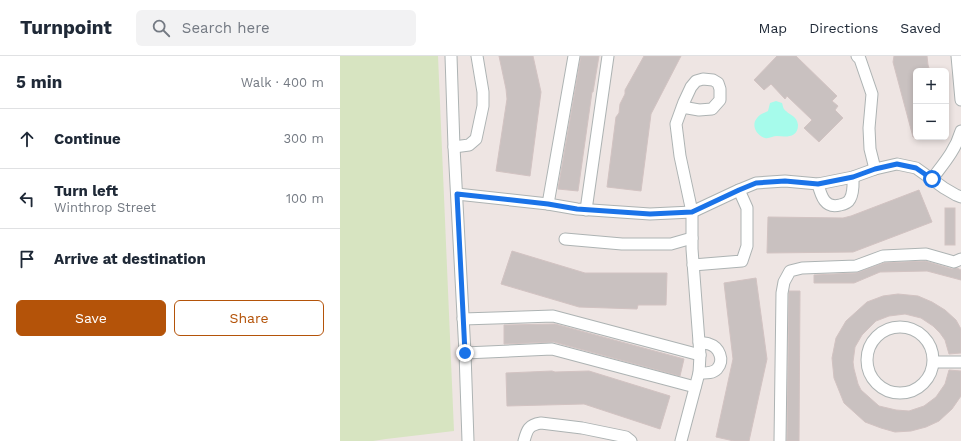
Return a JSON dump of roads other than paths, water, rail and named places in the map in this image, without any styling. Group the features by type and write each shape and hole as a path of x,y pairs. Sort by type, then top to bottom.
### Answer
{"street":[{"path":"451,56 468,441"},
{"path":"454,147 469,145 476,138 483,106 483,92 477,56"},
{"path":"548,204 574,56"},
{"path":"586,210 608,56"},
{"path":"857,56 860,59 872,94 869,128 870,149 875,169"},
{"path":"957,56 961,100"},
{"path":"681,441 699,373 700,355 693,265 692,212 680,156 676,124 682,107"},
{"path":"932,179 951,154 961,131"},
{"path":"457,194 548,204 586,210 650,214 692,212 756,183 785,181 818,184 853,177 875,169 897,164 916,168 950,192 961,196"},
{"path":"818,184 820,195 826,203 836,206 846,204 850,200 854,186 853,177"},
{"path":"693,265 742,262 747,246 747,208 739,190"},
{"path":"565,239 622,244 671,244 692,238"},
{"path":"780,441 782,293 784,282 790,272 802,268 856,266 883,256 926,254 954,262 961,259"},
{"path":"463,319 553,316 700,355"},
{"path":"896,327 908,328 919,332 930,345 934,362 931,373 924,383 915,390 904,393 893,392 882,388 874,380 868,370 867,358 870,347 876,337 885,330 896,327"},
{"path":"699,342 710,344 718,350 721,357 720,364 716,370 707,374 699,373"},
{"path":"465,353 552,349 695,387"},
{"path":"934,362 961,362"},
{"path":"524,441 526,432 529,428 534,424 541,423 582,428 626,437 631,441"}]}
